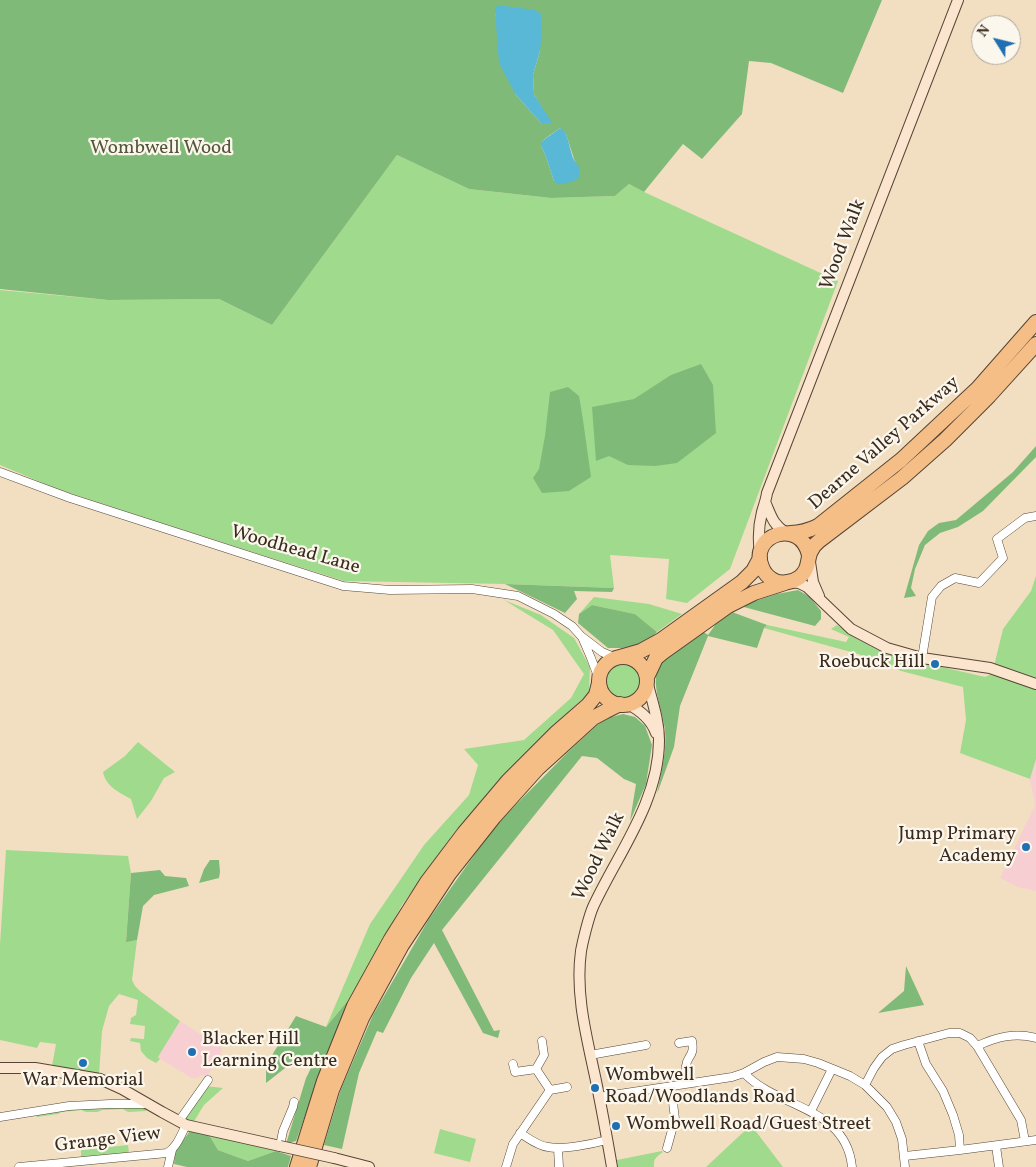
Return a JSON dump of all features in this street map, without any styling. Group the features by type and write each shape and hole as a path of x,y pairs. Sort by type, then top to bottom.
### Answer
{"highway":[{"name":"Dearne Valley Parkway","path":"788,533 810,531 818,526 902,460 978,388 1036,322"},
{"name":"Dearne Valley Parkway","path":"809,556 823,537 902,478 945,440 989,396 1036,344"},
{"path":"297,1167 324,1080 354,1006 391,940 427,882 464,833 508,781 557,732 588,705 596,694 603,668 606,664 641,651 661,640 749,576 769,538 774,535 788,533 802,541 806,545 809,556 808,564 803,574 793,581 754,593 728,606 656,658 647,679 646,688 639,698 593,718 538,768 494,817 449,874 402,945 362,1018 332,1090 309,1167"},
{"path":"760,556 762,569 765,574 774,580 786,583"},
{"path":"618,658 627,657 634,659 644,670 647,679"},
{"path":"599,681 601,691 606,697 612,702 624,704"}],"main road":[{"name":"Wood Walk","path":"760,556 759,543 762,513 766,504 767,493 958,0"},
{"path":"766,504 773,522 788,533"},
{"path":"809,556 812,575 821,599"},
{"path":"786,583 803,584 851,629 887,648 922,658 990,668 1036,684"},
{"name":"Wood Walk","path":"612,1167 586,1039 579,989 582,951 592,909 630,838 650,793 657,763 658,723 647,679"},
{"path":"624,704 644,714 655,729 659,741"},
{"path":"0,1068 35,1068 100,1079 183,1123 369,1167"}],"street":[{"name":"Woodhead Lane","path":"0,472 70,498 343,586 390,590 472,589 518,596 554,614 572,626 581,636 602,652 618,658"},
{"path":"922,658 932,596 941,586 955,578 979,583 1003,558 997,539 1025,518 1036,516"},
{"name":"Woodhead Lane","path":"581,636 599,681"},
{"path":"865,1085 882,1057 892,1049 948,1033 960,1033 970,1038 977,1046 1021,1120 1025,1142"},
{"path":"977,1046 1001,1036 1014,1035 1036,1038"},
{"path":"536,1069 544,1056 542,1041"},
{"path":"918,1041 926,1064 943,1091 953,1115 959,1135 960,1150"},
{"path":"679,1043 693,1042 693,1051 686,1064 688,1083"},
{"path":"590,1055 646,1045"},
{"path":"599,1097 732,1077 777,1057 804,1060 850,1076 865,1085 887,1107 896,1122 902,1139 906,1167"},
{"path":"513,1064 515,1072 536,1069"},
{"path":"536,1069 550,1090"},
{"path":"811,1111 832,1069"},
{"path":"744,1073 781,1098 811,1111 836,1130 844,1140 852,1167"},
{"name":"Grange View","path":"19,1167 167,1153 172,1150 180,1138 183,1123 208,1080"},
{"path":"667,1148 675,1119 672,1086"},
{"path":"506,1167 513,1144 550,1090 567,1087"},
{"path":"280,1146 283,1131 294,1102"},
{"path":"0,1116 70,1106 147,1104"},
{"path":"520,1133 546,1147 558,1148 607,1140"},
{"path":"905,1156 1036,1140"},
{"path":"996,1146 998,1167"},
{"path":"558,1148 559,1167"},
{"path":"168,1167 172,1150"}],"shaded area":[{"name":"Jump Primary Academy","path":"1036,759 1036,891 1017,887 1000,878 1035,805 1030,779"},
{"path":"180,1021 222,1048 220,1057 207,1076 202,1075 192,1078 157,1057"}],"green space":[{"name":"Wombwell Wood","path":"0,0 882,0 843,93 771,63 749,61 742,114 702,159 683,144 644,192 629,184 615,196 551,198 469,189 397,155 272,325 219,299 108,300 0,289","holes":["495,12 540,51 533,75 534,94 551,123 541,123 516,95","560,128 566,134 580,172 554,181 541,142"]},
{"path":"397,155 469,189 551,198 615,196 629,184 838,281 730,569 687,603 666,599 669,559 610,555 614,588 344,581 57,489 0,465 0,290 108,300 219,299 272,325"},
{"path":"701,364 713,385 716,433 677,463 655,466 628,465 609,456 596,461 592,407 634,399 671,375"},
{"path":"568,387 579,396 591,477 569,491 542,493 533,478 539,469 550,392"},
{"path":"1036,446 1036,457 983,511 958,527 940,533 925,545 915,569 911,588 916,596 904,598 919,545 928,531 939,523 956,520 1013,472"},
{"path":"1036,576 1036,678 994,666 1003,629 1031,591"},
{"path":"505,584 614,588 612,592 574,591 577,599 565,613"},
{"path":"798,590 810,597 821,611 821,619 815,626 740,606 777,594"},
{"path":"594,597 649,604 682,614 657,632 635,614 592,605 579,614"},
{"path":"504,600 541,615 574,638 590,667 589,693 500,780 453,834 402,905 355,992 326,1027 370,924 424,845 469,795 478,765 464,749 524,740 571,698 584,674 553,630"},
{"path":"592,605 635,614 657,632 647,642 622,648 608,648 578,623 579,614"},
{"path":"732,612 767,625 764,628 757,648 708,636 680,706 674,747 657,794 665,745 664,722 656,682 658,668 678,648 702,631 708,635 718,621"},
{"path":"767,625 846,642 849,637 831,629 837,625 859,640 886,654 985,677 993,673 1036,689 1036,759 1030,779 960,753 966,720 963,687 901,671 858,654 764,628"},
{"path":"622,663 635,668 640,681 635,694 622,699 609,694 604,681 609,668"},
{"path":"623,714 635,717 645,726 652,745 646,784 630,821 636,784 624,779 597,758 582,756 442,930 494,1031 500,1030 498,1038 483,1033 434,943 411,978 383,1033 377,1031 359,1073 342,1149 324,1145 341,1089 373,1015 429,919 494,827 568,752 604,719"},
{"path":"138,742 175,772 164,778 151,801 137,819 131,799 110,785 103,772 125,756"},
{"path":"6,850 128,856 131,873 126,941 137,940 132,980 140,991 180,1021 156,1063 147,1058 141,1051 140,1043 130,1041 131,1038 144,1039 145,1026 130,1024 131,1018 136,1015 138,1000 119,994 109,1006 102,1031 99,1075 52,1066 56,1044 40,1042 37,1048 0,1040 0,944"},
{"path":"210,860 219,860 219,878 199,883 204,869"},
{"path":"160,870 165,876 186,878 189,886 154,895 143,906 137,940 126,942 131,873"},
{"path":"906,966 924,1005 878,1013 904,991"},
{"path":"355,992 323,1065 296,1141 286,1144 306,1078 319,1052 289,1065 266,1083 266,1065 296,1016 326,1027"},
{"path":"206,1086 223,1088 204,1105 193,1123 185,1119"},
{"path":"139,1106 147,1109 146,1111 128,1112 123,1109 86,1112 81,1110 37,1117 34,1113 69,1107"},
{"path":"751,1125 783,1167 706,1167"},
{"path":"440,1129 476,1139 470,1162 434,1153"},
{"path":"190,1131 209,1135 218,1150 248,1161 276,1151 291,1156 288,1167 187,1167 174,1164 175,1152"},
{"path":"209,1135 276,1151 248,1161 218,1150"},
{"path":"128,1145 129,1153 81,1158 81,1150"},
{"path":"662,1151 655,1160 654,1167 618,1167 617,1160"}],"water":[{"path":"497,5 535,10 541,14 540,51 533,75 534,94 552,123 541,123 516,95 499,63 495,12"},
{"path":"560,128 566,134 580,176 568,183 557,184 554,181 541,142"}],"place":[{"name":"Roebuck Hill","path":"935,664"},
{"name":"Jump Primary Academy","path":"1026,847"},
{"name":"Blacker Hill Learning Centre","path":"192,1052"},
{"name":"War Memorial","path":"83,1063"},
{"name":"Wombwell Road/Woodlands Road","path":"595,1088"},
{"name":"Wombwell Road/Guest Street","path":"616,1126"}]}
